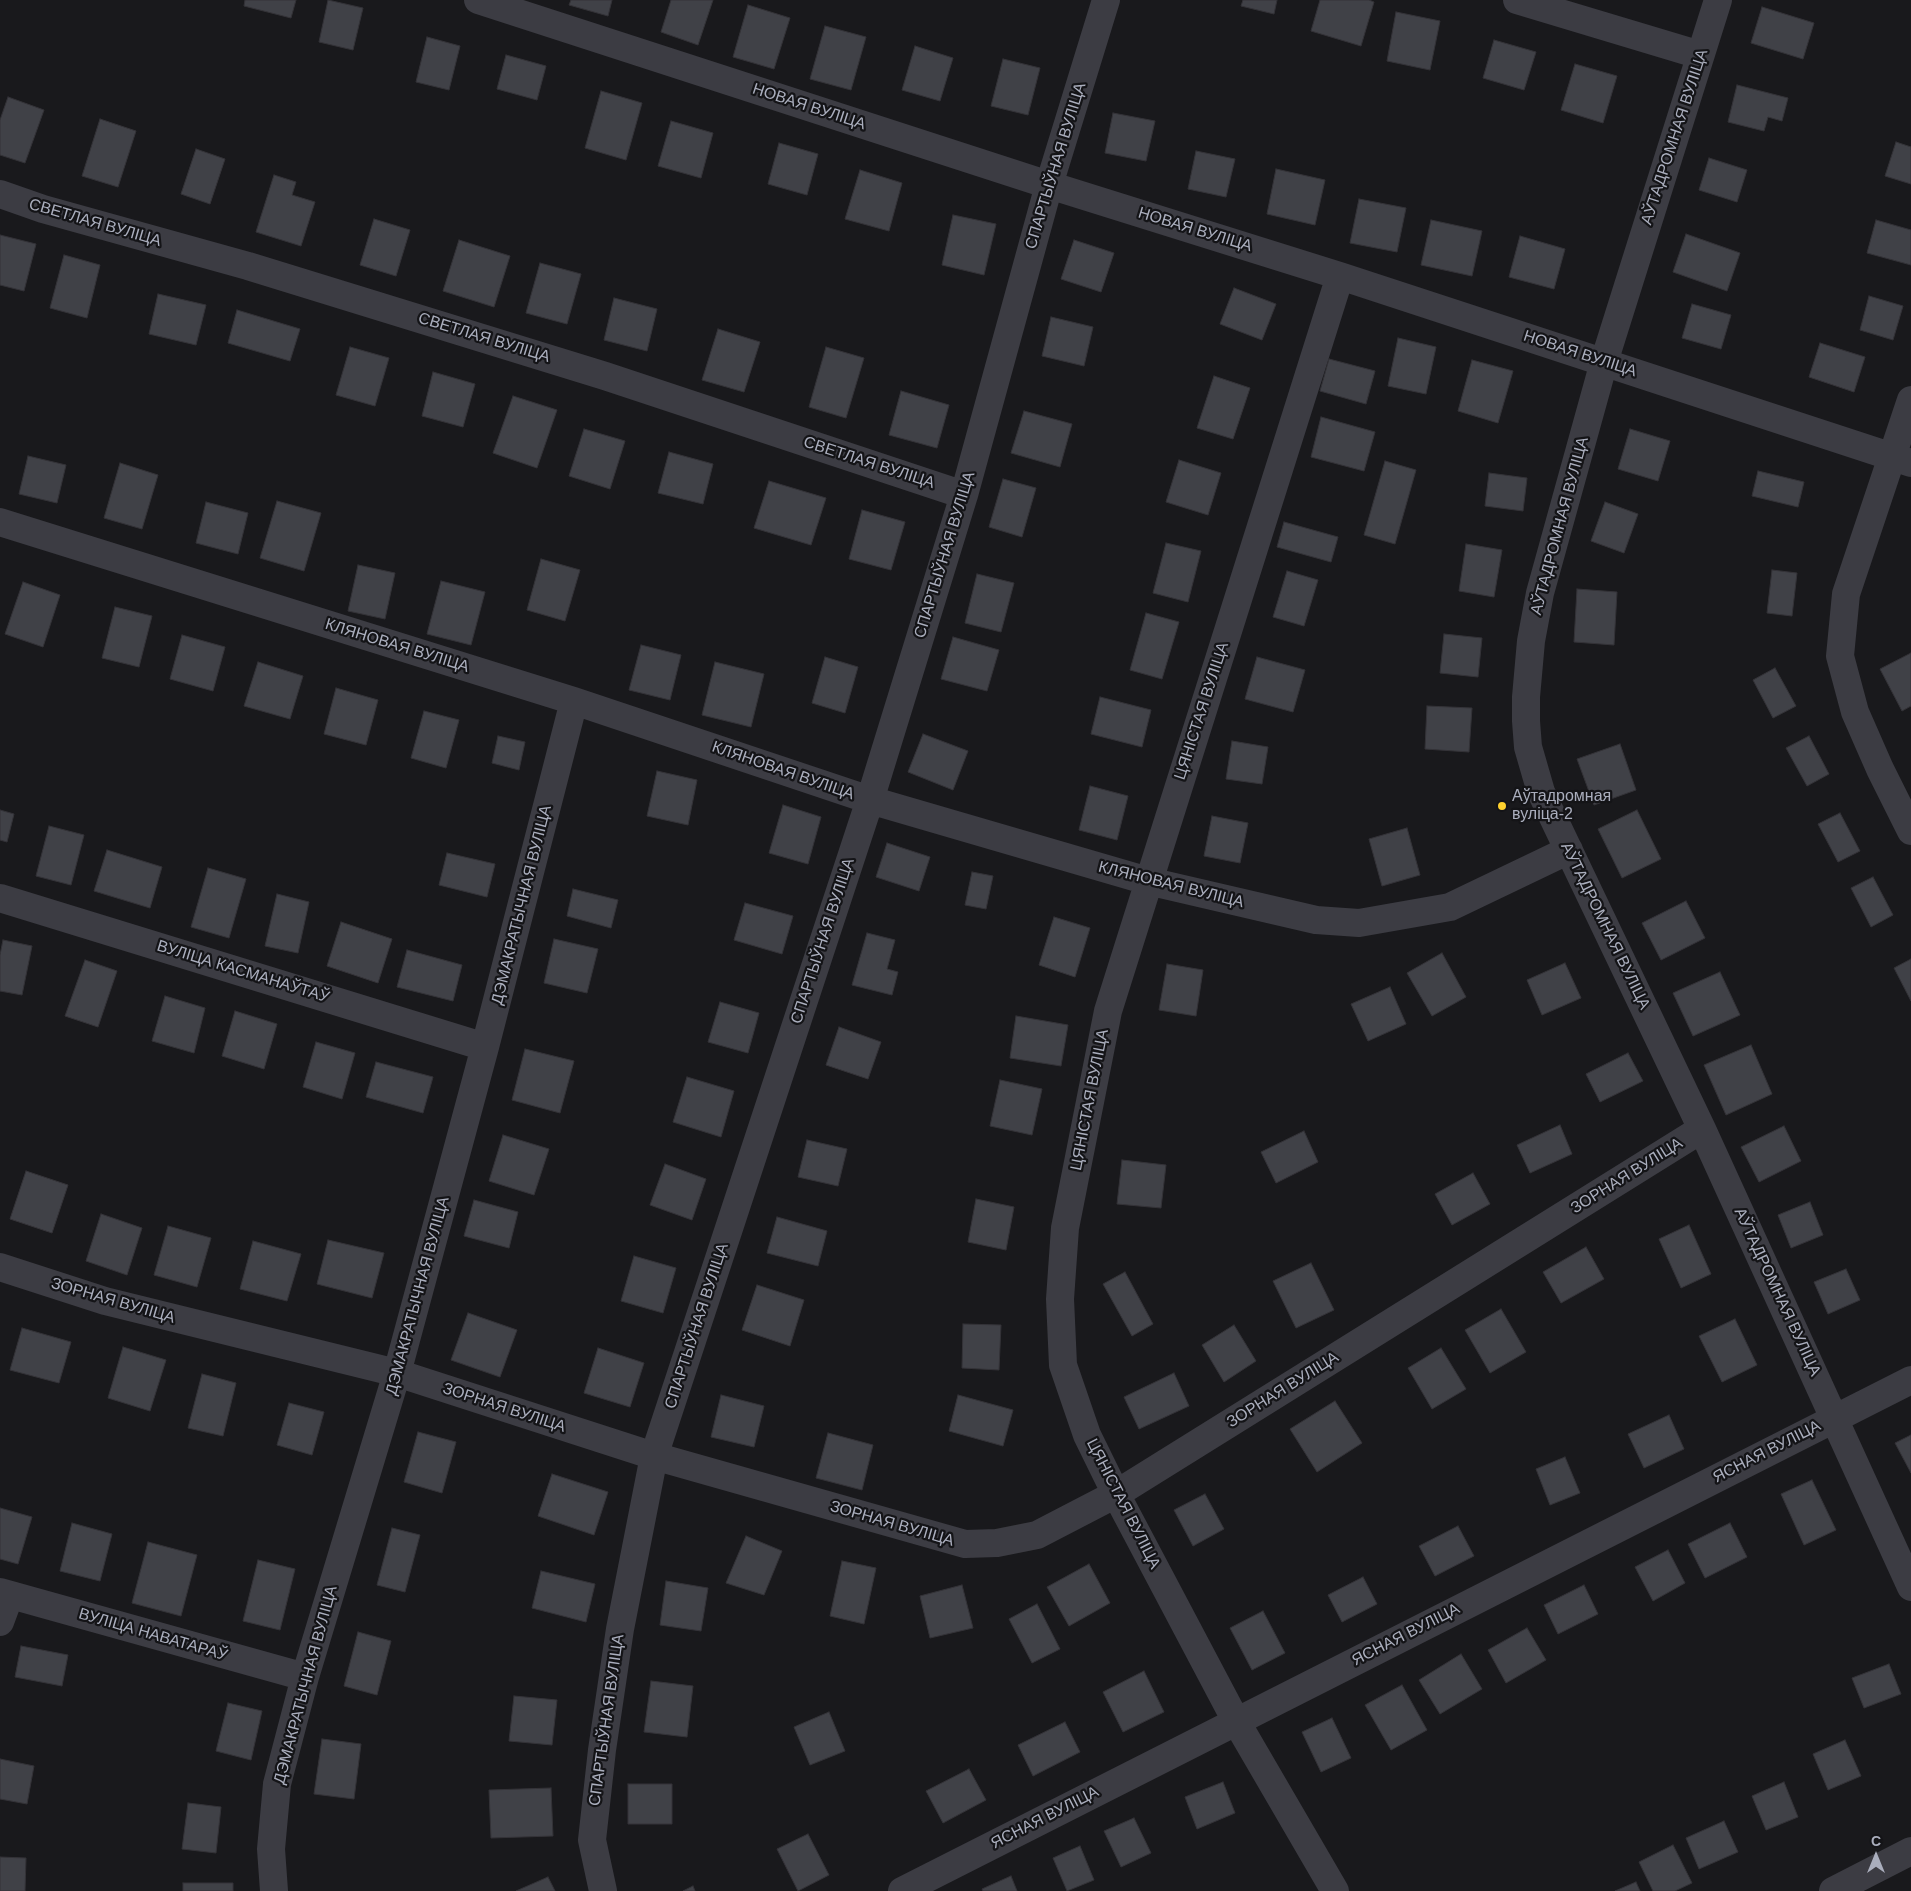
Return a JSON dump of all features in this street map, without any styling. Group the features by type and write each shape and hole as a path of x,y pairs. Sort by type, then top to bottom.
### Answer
{"street":[{"name":"НОВАЯ ВУЛІЦА","path":"478,0 1049,185 1340,276 1902,459"},
{"name":"СПАРТЫЎНАЯ ВУЛІЦА","path":"603,1891 592,1840 620,1629 654,1456 870,800 964,495 1049,185 1106,0"},
{"path":"1516,0 1700,55"},
{"name":"АЎТАДРОМНАЯ ВУЛІЦА","path":"1718,0 1604,362 1540,593 1531,641 1526,697 1528,747 1541,792 1702,1129 1911,1588"},
{"name":"СВЕТЛАЯ ВУЛІЦА","path":"0,194 42,210 248,266 586,370 964,495"},
{"name":"ЦЯНІСТАЯ ВУЛІЦА","path":"1335,1891 1236,1721 1116,1494 1087,1435 1063,1366 1060,1299 1065,1228 1108,1011 1340,276"},
{"path":"1911,400 1902,459 1846,594 1840,656 1855,712 1880,769 1911,831"},
{"name":"КЛЯНОВАЯ ВУЛІЦА","path":"0,522 574,701 870,800 1148,881 1316,920 1359,923 1450,907 1569,850"},
{"name":"ДЭМАКРАТЫЧНАЯ ВУЛІЦА","path":"274,1891 270,1848 277,1784 305,1677 397,1373 485,1047 574,701"},
{"name":"ВУЛІЦА КАСМАНАЎТАЎ","path":"0,898 485,1047"},
{"name":"ЗОРНАЯ ВУЛІЦА","path":"0,1267 105,1301 397,1373 654,1456 964,1544 997,1544 1037,1535 1116,1494 1702,1129"},
{"name":"ЯСНАЯ ВУЛІЦА","path":"902,1891 1911,1380"},
{"path":"0,1622 5,1594"},
{"name":"ВУЛІЦА НАВАТАРАЎ","path":"5,1594 305,1677"},
{"path":"1833,1891 1911,1851"}],"building":[{"path":"245,0 296,0 291,18 244,6"},
{"path":"328,0 363,8 353,50 319,42"},
{"path":"571,0 612,0 608,16 569,5"},
{"path":"671,0 713,0 698,45 661,32"},
{"path":"1243,0 1277,0 1274,14 1241,6"},
{"path":"1320,0 1369,0 1374,2 1361,46 1311,31"},
{"path":"748,5 790,18 774,69 733,57"},
{"path":"1762,7 1814,23 1803,59 1751,43"},
{"path":"1396,12 1440,21 1430,70 1387,61"},
{"path":"825,26 866,37 851,90 810,79"},
{"path":"427,37 460,46 449,90 416,82"},
{"path":"1494,40 1536,52 1524,90 1483,78"},
{"path":"915,46 953,58 940,101 902,90"},
{"path":"506,55 546,66 537,100 497,89"},
{"path":"1003,59 1040,68 1028,115 991,106"},
{"path":"1575,64 1617,76 1603,123 1561,110"},
{"path":"1737,85 1788,98 1782,121 1768,117 1764,131 1728,122"},
{"path":"601,91 642,103 626,160 585,148"},
{"path":"8,97 44,110 25,163 0,155 0,120"},
{"path":"1113,113 1155,121 1146,161 1105,153"},
{"path":"100,119 136,131 118,187 82,176"},
{"path":"671,121 713,133 701,178 658,166"},
{"path":"1896,142 1911,147 1911,184 1885,176"},
{"path":"779,143 818,154 807,195 768,184"},
{"path":"196,149 225,159 210,204 181,194"},
{"path":"1196,151 1235,159 1226,197 1188,189"},
{"path":"1709,158 1747,170 1737,202 1699,190"},
{"path":"1276,169 1325,180 1315,225 1267,214"},
{"path":"860,170 902,183 889,231 845,219"},
{"path":"274,175 296,182 292,195 315,202 301,246 256,232"},
{"path":"1359,199 1406,208 1397,252 1350,243"},
{"path":"953,215 996,224 984,275 942,265"},
{"path":"374,219 410,230 396,276 360,265"},
{"path":"1431,220 1482,231 1472,276 1421,265"},
{"path":"1876,220 1911,230 1911,265 1867,253"},
{"path":"1686,234 1740,253 1727,291 1673,272"},
{"path":"0,235 36,244 24,291 0,285"},
{"path":"1520,236 1565,249 1554,289 1509,277"},
{"path":"459,240 510,256 494,307 443,291"},
{"path":"1074,240 1114,253 1101,292 1061,279"},
{"path":"64,255 100,265 87,318 50,308"},
{"path":"540,263 581,274 567,324 526,313"},
{"path":"1234,288 1276,304 1262,340 1220,324"},
{"path":"158,294 206,305 196,345 149,334"},
{"path":"1869,296 1903,306 1893,340 1860,330"},
{"path":"614,298 657,309 647,351 604,340"},
{"path":"1692,304 1731,315 1721,349 1682,338"},
{"path":"237,310 300,329 290,361 228,343"},
{"path":"1051,317 1093,327 1084,366 1042,356"},
{"path":"718,329 760,342 744,392 702,380"},
{"path":"1398,338 1436,347 1426,394 1388,386"},
{"path":"1820,343 1865,357 1854,392 1809,377"},
{"path":"350,347 389,358 375,406 336,395"},
{"path":"826,347 864,358 846,418 809,407"},
{"path":"1329,359 1375,371 1366,404 1320,391"},
{"path":"1472,360 1513,371 1498,423 1458,411"},
{"path":"433,372 475,384 463,427 422,416"},
{"path":"1214,376 1250,388 1233,439 1197,428"},
{"path":"901,391 949,405 937,448 889,435"},
{"path":"513,396 557,410 537,468 493,453"},
{"path":"1024,411 1072,424 1060,467 1011,453"},
{"path":"1321,417 1375,432 1364,471 1311,457"},
{"path":"584,429 625,441 610,489 569,476"},
{"path":"1630,429 1670,441 1658,481 1618,469"},
{"path":"669,452 713,464 703,504 658,493"},
{"path":"28,456 66,465 57,503 19,494"},
{"path":"1179,460 1221,473 1208,515 1166,502"},
{"path":"1385,461 1416,470 1395,544 1364,535"},
{"path":"120,463 158,475 142,529 104,518"},
{"path":"1758,471 1804,482 1798,507 1752,496"},
{"path":"1489,473 1527,478 1523,511 1485,506"},
{"path":"1003,479 1036,488 1022,537 989,527"},
{"path":"769,481 826,498 811,545 754,528"},
{"path":"277,501 321,513 304,571 260,558"},
{"path":"206,502 248,513 238,554 196,543"},
{"path":"1605,502 1638,514 1624,553 1591,541"},
{"path":"862,510 905,522 891,570 849,559"},
{"path":"1284,522 1338,537 1331,562 1277,547"},
{"path":"1166,543 1201,551 1188,602 1153,593"},
{"path":"1466,544 1502,550 1494,597 1459,591"},
{"path":"541,559 580,570 565,621 527,610"},
{"path":"358,565 395,573 385,619 348,611"},
{"path":"1772,570 1797,573 1792,616 1767,613"},
{"path":"1287,571 1318,580 1304,626 1273,617"},
{"path":"977,574 1014,583 1001,632 965,623"},
{"path":"441,581 485,592 471,645 427,634"},
{"path":"23,582 60,595 43,647 5,634"},
{"path":"1577,589 1617,592 1614,645 1574,642"},
{"path":"115,607 152,616 139,667 102,658"},
{"path":"1146,613 1179,622 1162,679 1130,670"},
{"path":"1444,634 1482,638 1478,677 1440,673"},
{"path":"182,635 225,647 213,691 170,679"},
{"path":"953,637 999,650 987,691 941,679"},
{"path":"641,645 681,655 670,700 629,690"},
{"path":"1911,653 1911,706 1902,711 1880,669"},
{"path":"825,657 858,667 845,713 812,703"},
{"path":"1257,657 1305,670 1293,712 1245,699"},
{"path":"258,662 303,676 290,719 244,706"},
{"path":"715,662 764,674 751,727 702,715"},
{"path":"1775,668 1796,706 1773,718 1753,680"},
{"path":"336,688 378,700 366,745 324,734"},
{"path":"1100,697 1151,710 1142,747 1091,734"},
{"path":"1427,706 1472,708 1469,752 1425,749"},
{"path":"424,711 459,720 446,768 411,758"},
{"path":"923,734 968,751 953,790 908,772"},
{"path":"498,736 525,742 519,770 492,763"},
{"path":"1809,736 1829,774 1807,786 1786,748"},
{"path":"1232,741 1268,747 1262,784 1226,779"},
{"path":"1620,744 1636,790 1594,805 1577,759"},
{"path":"657,771 697,780 688,825 647,816"},
{"path":"1090,786 1128,796 1117,840 1079,830"},
{"path":"783,805 821,817 808,864 769,853"},
{"path":"0,810 14,814 7,842 0,840"},
{"path":"1637,810 1661,859 1622,878 1598,829"},
{"path":"1840,813 1860,851 1838,862 1818,824"},
{"path":"1212,816 1248,823 1240,863 1204,856"},
{"path":"49,826 84,835 71,885 36,876"},
{"path":"1407,828 1420,875 1382,886 1369,839"},
{"path":"887,843 930,857 919,891 876,877"},
{"path":"107,850 162,867 150,908 94,891"},
{"path":"447,853 495,864 487,897 439,885"},
{"path":"208,868 246,879 229,938 191,927"},
{"path":"972,872 993,876 986,909 965,905"},
{"path":"1873,877 1893,915 1871,927 1851,888"},
{"path":"573,889 618,900 611,928 567,916"},
{"path":"277,894 309,902 298,953 265,946"},
{"path":"1686,901 1705,938 1661,960 1642,923"},
{"path":"745,903 793,916 782,954 734,940"},
{"path":"1054,917 1090,928 1075,977 1039,965"},
{"path":"341,922 392,939 378,983 327,966"},
{"path":"867,933 895,940 887,969 898,972 892,995 852,985"},
{"path":"554,939 598,949 587,993 544,983"},
{"path":"3,940 32,946 22,995 0,991 0,955"},
{"path":"407,950 462,965 453,1001 397,987"},
{"path":"1442,953 1466,997 1432,1016 1407,973"},
{"path":"1911,959 1911,1001 1894,968"},
{"path":"85,960 117,971 98,1027 65,1016"},
{"path":"1565,963 1581,998 1542,1015 1527,980"},
{"path":"1167,964 1203,970 1196,1016 1159,1010"},
{"path":"1720,972 1740,1015 1693,1036 1673,993"},
{"path":"1390,987 1406,1024 1368,1041 1351,1004"},
{"path":"165,996 205,1008 194,1053 152,1041"},
{"path":"720,1002 759,1013 748,1053 708,1042"},
{"path":"235,1011 277,1024 264,1069 222,1056"},
{"path":"1016,1016 1068,1025 1061,1066 1010,1058"},
{"path":"839,1027 881,1042 868,1079 826,1065"},
{"path":"316,1042 355,1053 342,1099 303,1087"},
{"path":"1751,1045 1772,1094 1726,1115 1704,1065"},
{"path":"525,1049 574,1061 560,1113 512,1100"},
{"path":"1628,1053 1643,1081 1600,1102 1586,1074"},
{"path":"376,1062 433,1077 423,1113 366,1097"},
{"path":"687,1077 734,1091 721,1137 673,1122"},
{"path":"1000,1080 1042,1089 1032,1135 990,1126"},
{"path":"1560,1125 1572,1154 1530,1173 1517,1145"},
{"path":"1784,1126 1801,1161 1759,1182 1741,1147"},
{"path":"1304,1131 1318,1162 1276,1183 1261,1152"},
{"path":"503,1135 549,1149 534,1195 489,1181"},
{"path":"807,1140 847,1149 838,1186 798,1177"},
{"path":"1122,1160 1166,1165 1161,1208 1117,1204"},
{"path":"665,1164 706,1179 692,1220 650,1205"},
{"path":"26,1171 68,1185 52,1233 10,1219"},
{"path":"1473,1173 1490,1204 1452,1225 1435,1194"},
{"path":"976,1199 1014,1207 1006,1250 968,1242"},
{"path":"474,1200 518,1212 509,1248 464,1236"},
{"path":"1810,1202 1823,1235 1791,1248 1778,1215"},
{"path":"101,1214 142,1228 127,1275 86,1261"},
{"path":"777,1217 827,1231 818,1266 767,1253"},
{"path":"1689,1225 1711,1274 1681,1288 1659,1239"},
{"path":"168,1226 211,1238 197,1287 154,1275"},
{"path":"328,1240 384,1253 372,1298 317,1284"},
{"path":"253,1241 301,1254 287,1301 240,1289"},
{"path":"1586,1247 1604,1279 1561,1303 1543,1272"},
{"path":"634,1256 676,1268 663,1313 621,1301"},
{"path":"1311,1263 1334,1310 1296,1328 1273,1281"},
{"path":"1846,1269 1860,1300 1828,1314 1814,1282"},
{"path":"1125,1272 1153,1324 1132,1336 1103,1284"},
{"path":"757,1285 804,1300 790,1346 742,1330"},
{"path":"1501,1309 1526,1352 1490,1373 1465,1330"},
{"path":"468,1313 517,1330 500,1377 451,1360"},
{"path":"1735,1319 1757,1365 1722,1382 1699,1336"},
{"path":"963,1324 1001,1325 999,1370 962,1368"},
{"path":"1234,1325 1256,1361 1224,1382 1202,1345"},
{"path":"22,1328 71,1342 59,1383 10,1370"},
{"path":"123,1347 166,1360 150,1411 108,1398"},
{"path":"598,1348 644,1363 630,1407 584,1393"},
{"path":"1441,1348 1466,1389 1432,1409 1408,1368"},
{"path":"1174,1373 1189,1406 1139,1429 1124,1397"},
{"path":"202,1374 236,1383 223,1436 188,1428"},
{"path":"721,1395 764,1406 754,1447 711,1437"},
{"path":"958,1395 1013,1410 1003,1446 949,1431"},
{"path":"1335,1401 1362,1443 1317,1472 1290,1429"},
{"path":"289,1403 324,1412 312,1455 277,1445"},
{"path":"1669,1415 1684,1449 1644,1468 1628,1434"},
{"path":"418,1432 456,1442 442,1493 404,1482"},
{"path":"828,1433 873,1445 862,1490 816,1478"},
{"path":"1911,1435 1911,1473 1895,1443"},
{"path":"1565,1457 1580,1493 1550,1505 1536,1469"},
{"path":"552,1474 608,1492 594,1535 538,1516"},
{"path":"1812,1480 1836,1530 1804,1545 1781,1494"},
{"path":"1205,1494 1224,1529 1193,1546 1174,1510"},
{"path":"0,1508 32,1517 18,1564 0,1559"},
{"path":"72,1523 112,1534 100,1581 60,1571"},
{"path":"1730,1523 1747,1557 1705,1578 1688,1544"},
{"path":"1458,1526 1474,1556 1435,1576 1419,1546"},
{"path":"392,1528 420,1535 405,1592 377,1585"},
{"path":"746,1536 782,1551 764,1595 726,1583"},
{"path":"148,1542 197,1555 181,1616 132,1603"},
{"path":"1668,1550 1685,1583 1653,1601 1635,1567"},
{"path":"258,1560 295,1569 280,1630 243,1621"},
{"path":"842,1561 876,1568 864,1624 830,1616"},
{"path":"1089,1564 1110,1603 1069,1626 1047,1587"},
{"path":"541,1571 595,1584 586,1622 532,1608"},
{"path":"1363,1577 1377,1604 1342,1622 1328,1595"},
{"path":"666,1581 708,1588 701,1631 660,1625"},
{"path":"962,1585 973,1628 930,1638 920,1596"},
{"path":"1584,1585 1598,1614 1558,1634 1544,1605"},
{"path":"1037,1604 1060,1649 1032,1663 1009,1619"},
{"path":"1263,1611 1285,1653 1252,1670 1230,1628"},
{"path":"1527,1628 1546,1660 1506,1683 1488,1650"},
{"path":"358,1632 391,1641 377,1695 344,1686"},
{"path":"21,1646 68,1655 62,1686 15,1677"},
{"path":"1461,1654 1482,1689 1440,1714 1419,1680"},
{"path":"1889,1664 1901,1694 1864,1708 1852,1678"},
{"path":"1144,1671 1164,1712 1123,1732 1103,1692"},
{"path":"651,1681 693,1686 687,1737 644,1732"},
{"path":"1402,1685 1427,1730 1391,1750 1365,1705"},
{"path":"514,1696 557,1700 552,1745 509,1741"},
{"path":"228,1703 262,1711 251,1760 216,1751"},
{"path":"829,1712 845,1751 810,1765 794,1727"},
{"path":"1332,1718 1351,1758 1321,1772 1302,1732"},
{"path":"1065,1722 1080,1752 1033,1776 1018,1745"},
{"path":"322,1739 361,1744 354,1799 314,1794"},
{"path":"1845,1740 1861,1776 1828,1790 1813,1754"},
{"path":"0,1759 34,1766 27,1804 0,1799"},
{"path":"969,1769 986,1800 943,1823 926,1791"},
{"path":"1223,1782 1235,1813 1197,1829 1185,1797"},
{"path":"1784,1782 1798,1817 1766,1830 1752,1796"},
{"path":"628,1784 672,1784 672,1824 628,1824"},
{"path":"551,1788 553,1836 491,1838 489,1790"},
{"path":"188,1803 221,1807 216,1853 182,1849"},
{"path":"1134,1818 1151,1853 1121,1867 1104,1831"},
{"path":"1724,1821 1738,1852 1699,1869 1686,1838"},
{"path":"808,1834 829,1875 798,1891 777,1849"},
{"path":"1673,1845 1692,1883 1675,1891 1653,1891 1639,1862"},
{"path":"1080,1846 1094,1880 1067,1891 1053,1858"},
{"path":"0,1857 26,1858 25,1891 0,1891"},
{"path":"1011,1876 1017,1891 983,1891 982,1889"},
{"path":"548,1877 555,1891 516,1891"},
{"path":"1636,1882 1640,1891 1615,1891"},
{"path":"183,1883 233,1883 233,1891 183,1891"},
{"path":"693,1886 695,1891 683,1891"}],"place":[{"name":"Аўтадромная вуліца-2","path":"1502,806"}]}
